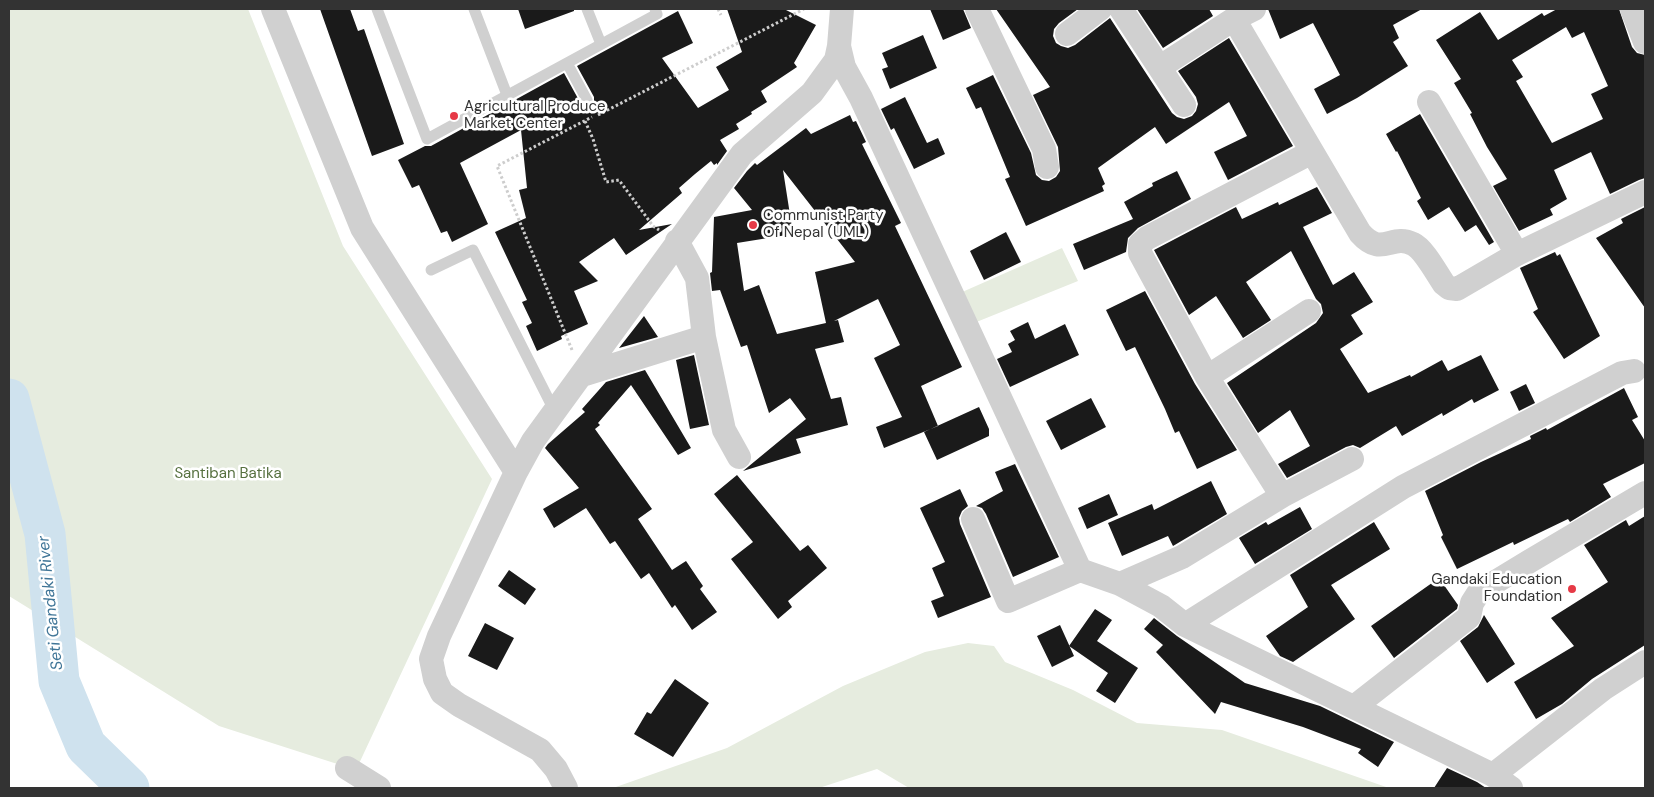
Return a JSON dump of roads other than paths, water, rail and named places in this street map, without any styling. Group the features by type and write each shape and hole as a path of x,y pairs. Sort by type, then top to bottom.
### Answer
{"street":[{"path":"273,9 362,228 516,472"},
{"path":"566,788 556,769 540,750 459,705 442,693 435,679 431,659 439,636 533,440 742,154 812,93 836,60 842,9"},
{"path":"977,9 1044,149 1047,167"},
{"path":"1067,34 1100,9"},
{"path":"1121,9 1184,105"},
{"path":"1632,9 1645,42"},
{"path":"1160,67 1244,14 1312,152 1360,233 1366,241 1376,246 1403,241 1414,244 1449,288 1457,289 1517,254 1645,192"},
{"path":"839,46 844,67 861,98 1080,570"},
{"path":"1428,102 1517,254"},
{"path":"1282,496 1207,377 1140,253 1140,244 1147,238 1312,152"},
{"path":"677,241 697,278 704,337 724,430 739,457"},
{"path":"1207,377 1309,311"},
{"path":"582,375 704,337"},
{"path":"1185,625 1403,488 1622,373 1634,371"},
{"path":"1120,584 1182,557 1282,496 1352,459"},
{"path":"1354,707 1469,617 1472,603 1479,592 1645,493"},
{"path":"974,519 1008,601 1080,570 1120,584 1161,606 1185,625 1354,707 1502,782 1603,689 1645,662"},
{"path":"347,768 379,788"}],"lane":[{"path":"378,9 427,138 657,14 655,9"},
{"path":"474,9 507,95"},
{"path":"587,9 602,44"},
{"path":"567,63 587,100"},
{"path":"431,270 473,250 554,410"}],"waterway":[{"name":"Seti Gandaki River","path":"9,399 45,534 59,681 86,746 129,788"}],"place":[{"name":"Agricultural Produce Market Center","path":"454,116"},
{"name":"Communist Party Of Nepal (UML)","path":"753,225"},
{"name":"Gandaki Education Foundation","path":"1572,589"}],"park label":[{"name":"Santiban Batika","path":"228,474"}]}
